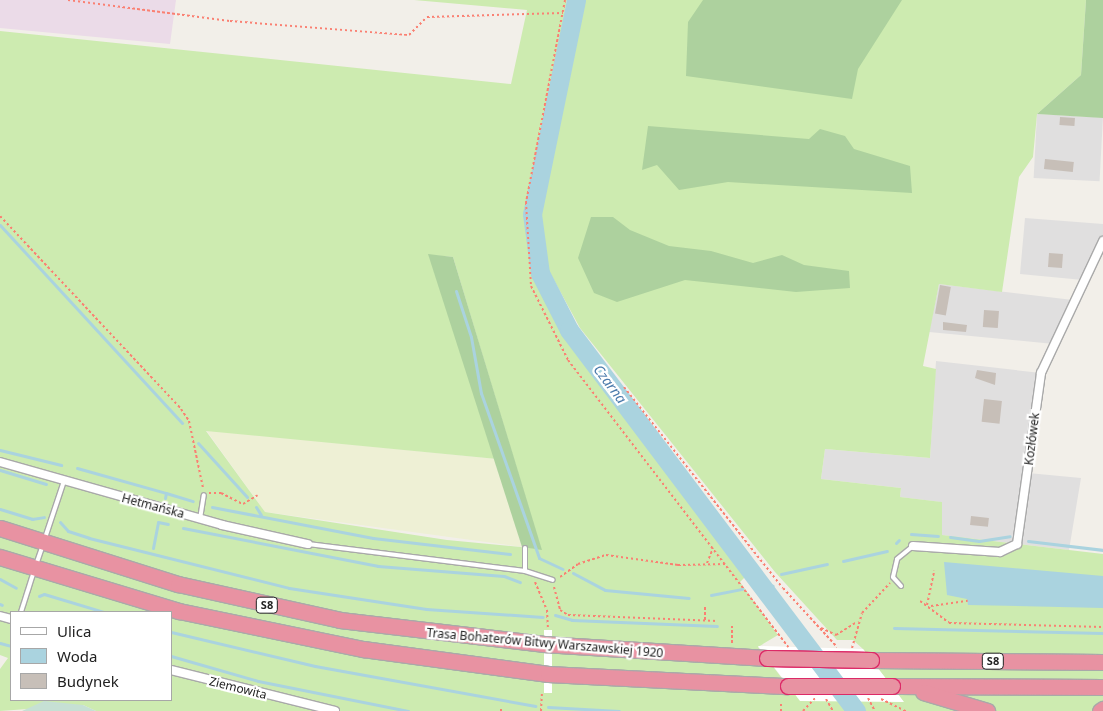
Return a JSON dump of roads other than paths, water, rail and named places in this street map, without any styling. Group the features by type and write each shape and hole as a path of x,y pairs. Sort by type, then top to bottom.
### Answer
{"highway":[{"name":"Trasa Bohaterów Bitwy Warszawskiej 1920","path":"0,528 43,544 197,588 414,632 658,654 871,660 1103,662"},
{"name":"Trasa Bohaterów Bitwy Warszawskiej 1920","path":"0,556 35,569 179,611 362,649 540,674 788,686 1103,687"},
{"path":"895,686 987,711"}],"street":[{"name":"Kozłówek","path":"912,546 1000,552 1017,544 1041,373 1103,241"},
{"name":"Hetmańska","path":"0,462 200,519 308,544"},
{"name":"Ziemowita","path":"172,670 335,711"}],"lane":[{"path":"21,611 64,481"},
{"path":"200,519 204,495"},
{"path":"308,544 525,571 552,580"},
{"path":"901,586 894,577 897,559 912,546"},
{"path":"525,548 525,571"}],"water":[{"path":"944,562 1103,576 1103,608 968,605 967,599 947,595"}],"waterway":[{"name":"Czarna","path":"576,0 532,214 540,273 569,330 856,711"},
{"path":"0,225 182,423"},
{"path":"456,291 471,337 481,393 539,558 563,569"},
{"path":"198,443 247,497"},
{"path":"0,450 61,465"},
{"path":"77,468 166,493"},
{"path":"0,470 46,484"},
{"path":"165,498 166,493 193,501"},
{"path":"212,507 373,538 510,554"},
{"path":"256,507 261,515"},
{"path":"0,509 32,519 44,517"},
{"path":"60,522 68,531 89,538 289,588 426,609 543,617"},
{"path":"153,548 158,522 168,524"},
{"path":"183,528 378,566 504,576 520,582"},
{"path":"911,534 938,536"},
{"path":"950,537 979,541 1010,536"},
{"path":"896,543 899,540"},
{"path":"1028,541 1103,550"},
{"path":"843,561 887,551"},
{"path":"781,574 827,564"},
{"path":"573,573 605,590 689,598"},
{"path":"0,579 16,588"},
{"name":"Czarna","path":"753,582 773,586"},
{"path":"711,595 742,589"},
{"path":"39,596 44,594 101,611"},
{"path":"555,615 572,620 717,626"},
{"path":"894,628 1103,633"},
{"path":"172,632 315,666 535,706"},
{"path":"0,643 10,646"},
{"path":"172,656 258,681 408,711"},
{"path":"548,707 619,711"}]}
